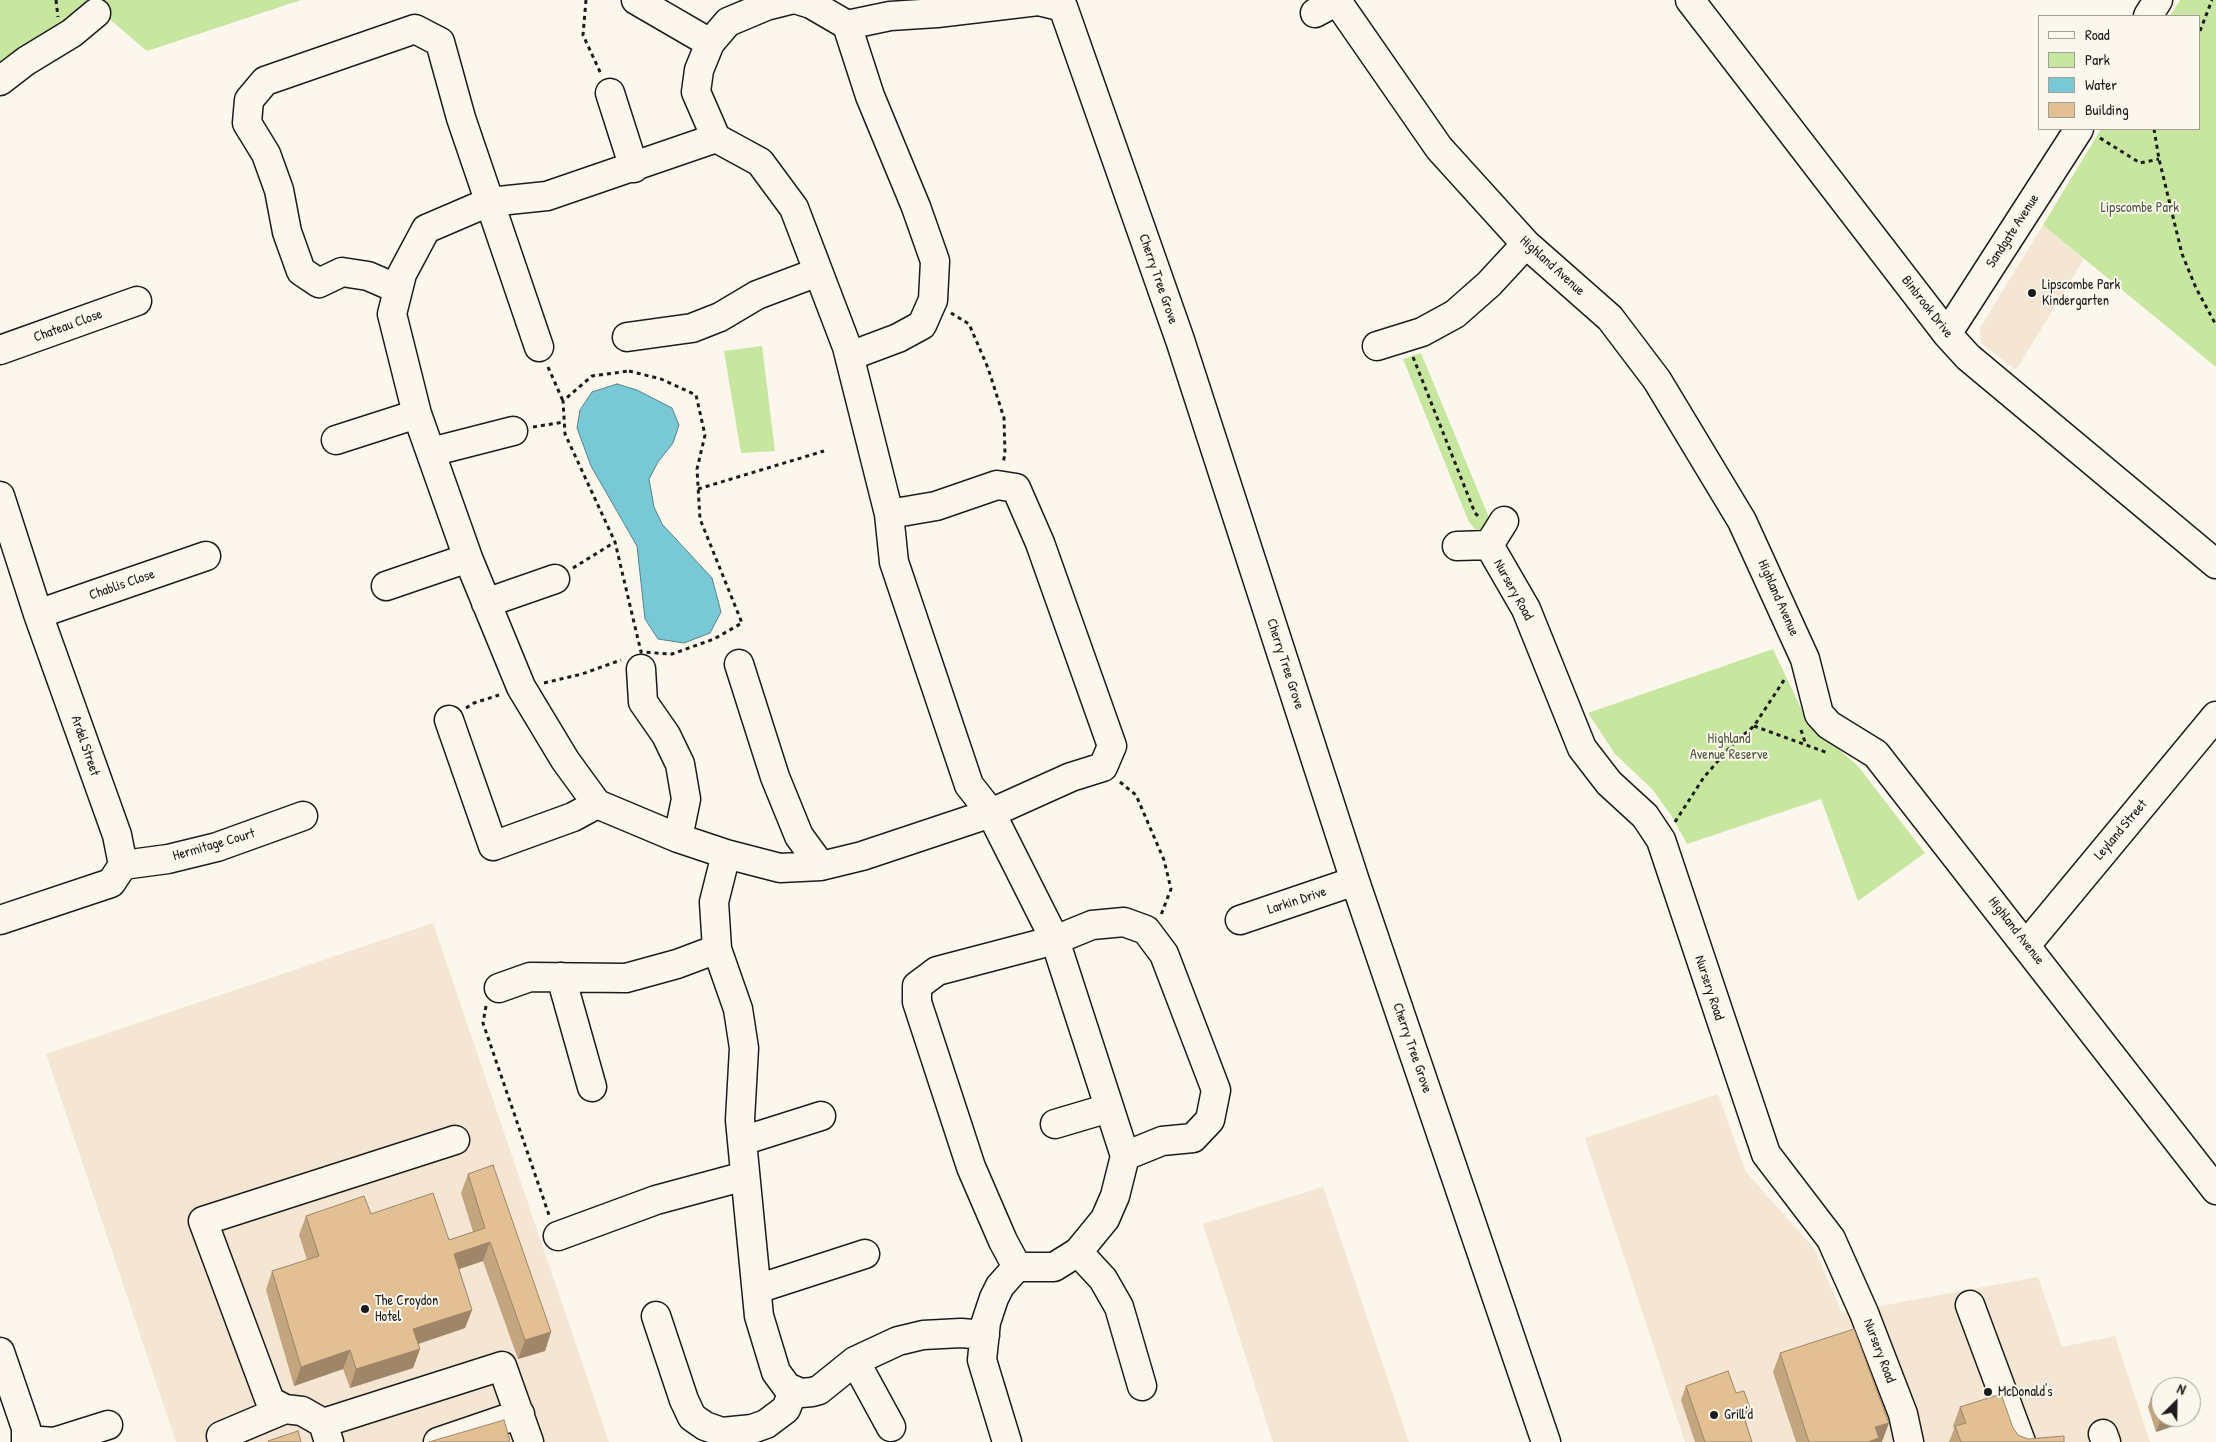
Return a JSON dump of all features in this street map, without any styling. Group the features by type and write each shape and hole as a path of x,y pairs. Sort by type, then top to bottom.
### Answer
{"street":[{"path":"636,0 710,43"},
{"path":"2149,15 2158,0"},
{"path":"850,356 898,338 922,326 933,300 935,261 916,207 870,96 847,25 803,1 766,6 728,22 710,43 699,70 696,92 716,138 760,162 794,208 850,356 889,514 894,562 963,766 970,785 990,812 1056,940 1125,1156 1115,1196 1105,1219 1078,1252 1054,1267 1017,1266"},
{"name":"Cherry Tree Grove","path":"847,25 890,16 937,13 1038,1 1063,6 1180,340 1355,881 1546,1442"},
{"name":"Binbrook Drive","path":"1702,4 1946,334 1968,357 2216,564"},
{"name":"Highland Avenue","path":"1331,5 1439,148 1526,244 1610,318 1657,380 1742,521 1805,659 1819,714 1828,725 1876,754 2027,944 2216,1190"},
{"path":"0,81 72,33 96,14"},
{"path":"398,289 368,276 342,272 318,283 301,271 287,232 279,190 266,154 247,122 249,100 264,81 415,29 440,42 461,118 488,202 514,268 539,347"},
{"path":"610,93 634,168"},
{"name":"Sandgate Avenue","path":"1946,334 2086,131"},
{"path":"716,138 634,168 547,196 488,202 426,229 402,274 392,314 417,414 468,558 521,688 565,760 597,804 678,838 726,854 780,868 821,866 862,856 990,812 1071,777 1103,768 1112,746 1040,543 1016,488 996,485 936,506 889,514"},
{"path":"1377,346 1405,337 1455,314 1489,284 1526,244"},
{"path":"627,337 692,328 720,316 757,295 818,272"},
{"name":"Chateau Close","path":"0,350 136,301"},
{"path":"336,440 417,414"},
{"path":"431,452 513,431"},
{"name":"Ardel Street","path":"0,496 38,614 117,836 123,865"},
{"name":"Nursery Road","path":"1457,546 1496,533 1582,748 1609,783 1645,816 1661,840 1766,1154 1831,1239 1864,1313 1889,1377 1903,1414 1909,1442"},
{"name":"Chablis Close","path":"38,614 206,556"},
{"path":"386,586 468,558"},
{"path":"486,603 555,579"},
{"path":"634,659 643,702 666,735 680,764 686,799 678,838"},
{"path":"739,664 782,794 799,836 821,866"},
{"name":"Leyland Street","path":"2027,944 2216,716"},
{"path":"449,720 493,846 573,817 597,804"},
{"name":"Hermitage Court","path":"123,865 168,859 217,847 303,816"},
{"path":"726,854 714,902 717,949 738,1009 744,1048 740,1120 759,1316 776,1372 781,1382 794,1391 807,1393 819,1390 855,1361 898,1341 923,1335 961,1333 985,1335"},
{"path":"0,920 111,883 123,865"},
{"name":"Larkin Drive","path":"1240,920 1355,881"},
{"path":"1017,1266 1003,1241 971,1167 917,1002 917,986 937,971 1056,940 1092,925 1124,922 1146,930 1164,954 1216,1090 1210,1120 1193,1138 1162,1141 1125,1156"},
{"path":"499,988 530,977 626,978 677,964 717,949"},
{"path":"561,977 592,1087"},
{"path":"1055,1124 1109,1108"},
{"path":"742,1141 821,1116"},
{"path":"455,1140 203,1222 270,1401 285,1409 302,1411 326,1432 502,1366 529,1442"},
{"path":"558,1236 656,1200 745,1176"},
{"path":"1078,1252 1103,1279 1119,1307 1142,1386"},
{"path":"757,1289 865,1254"},
{"path":"1007,1442 982,1360 987,1316 1000,1286 1017,1266"},
{"path":"1977,1304 1995,1376 2021,1442"},
{"path":"656,1316 684,1400 692,1417 705,1426 722,1432 766,1424 786,1409 794,1391"},
{"path":"985,1335 998,1362 1026,1442"},
{"path":"0,1352 26,1428 27,1441 54,1442 108,1425"},
{"path":"855,1361 891,1427"},
{"path":"223,1442 221,1436 285,1409"},
{"path":"438,1442 520,1414"}],"path":[{"path":"586,0 583,35 610,93"},
{"path":"2201,29 2212,0"},
{"path":"2154,130 2159,159 2182,254 2196,288 2216,325"},
{"path":"2086,131 2140,163 2159,159"},
{"path":"933,300 969,324 988,368 1004,418 1005,454 996,485"},
{"path":"1405,337 1475,513 1496,533"},
{"path":"539,347 563,401 565,434 615,542 634,659"},
{"path":"449,720 474,703 521,688 582,674 634,659 672,654 714,639 742,623 700,519 697,469 705,436 696,395 661,380 629,371 592,376 563,401"},
{"path":"513,431 564,422"},
{"path":"698,489 824,451"},
{"path":"555,579 615,542"},
{"path":"1661,840 1704,777 1733,744 1754,726 1784,679 1805,659"},
{"path":"1754,726 1833,754"},
{"path":"1103,768 1136,795 1164,860 1170,889 1166,906 1151,936"},
{"path":"499,988 499,997 487,1004 483,1023 549,1216 558,1236"}],"shaded area":[{"name":"Lipscombe Park Kindergarten","path":"2043,225 2084,259 2016,370 1981,343 1980,328"},
{"path":"433,923 609,1442 176,1442 46,1054"},
{"path":"1718,1094 1746,1172 1814,1248 1842,1313 2038,1277 2062,1347 2115,1336 2150,1442 1685,1442 1585,1138"},
{"path":"1323,1187 1409,1442 1273,1442 1203,1224"}],"green space":[{"path":"0,0 301,0 147,51 94,6 0,71"},
{"name":"Lipscombe Park","path":"2180,0 2216,0 2216,367 2043,225 2100,130 2201,130 2201,15 2171,15"},
{"path":"762,346 775,451 741,453 724,351"},
{"path":"1421,353 1490,520 1477,532 1468,520 1403,359"},
{"name":"Highland Avenue Reserve","path":"1773,649 1804,715 1828,740 1858,766 1925,853 1858,901 1821,799 1687,844 1671,815 1652,789 1615,754 1588,713"}],"water":[{"path":"617,384 637,390 672,408 679,425 673,443 658,462 649,479 654,507 662,524 712,578 721,612 710,633 684,643 658,639 645,619 637,546 591,466 577,428 580,410 592,392"}],"building":[{"name":"The Croydon Hotel","path":"493,1165 551,1332 525,1340 490,1242 454,1254 472,1310 413,1329 420,1349 356,1369 350,1350 301,1367 272,1271 319,1256 306,1216 364,1196 371,1214 433,1193 449,1240 485,1228 468,1174"},
{"path":"1854,1329 1889,1423 1875,1427 1879,1438 1868,1442 1809,1442 1780,1353"},
{"name":"Grill'd","path":"1728,1371 1736,1393 1744,1391 1750,1408 1742,1412 1752,1442 1705,1442 1686,1386"},
{"name":"McDonald's","path":"2001,1394 2013,1428 2018,1435 2028,1439 2064,1436 2064,1442 1961,1442 1955,1426 1966,1423 1960,1407"},
{"path":"504,1420 510,1441 507,1442 429,1442"},
{"path":"298,1431 301,1442 268,1441"}],"place":[{"name":"Lipscombe Park Kindergarten","path":"2032,293"},
{"name":"The Croydon Hotel","path":"365,1309"},
{"name":"McDonald's","path":"1988,1392"},
{"name":"Grill'd","path":"1714,1415"}]}
